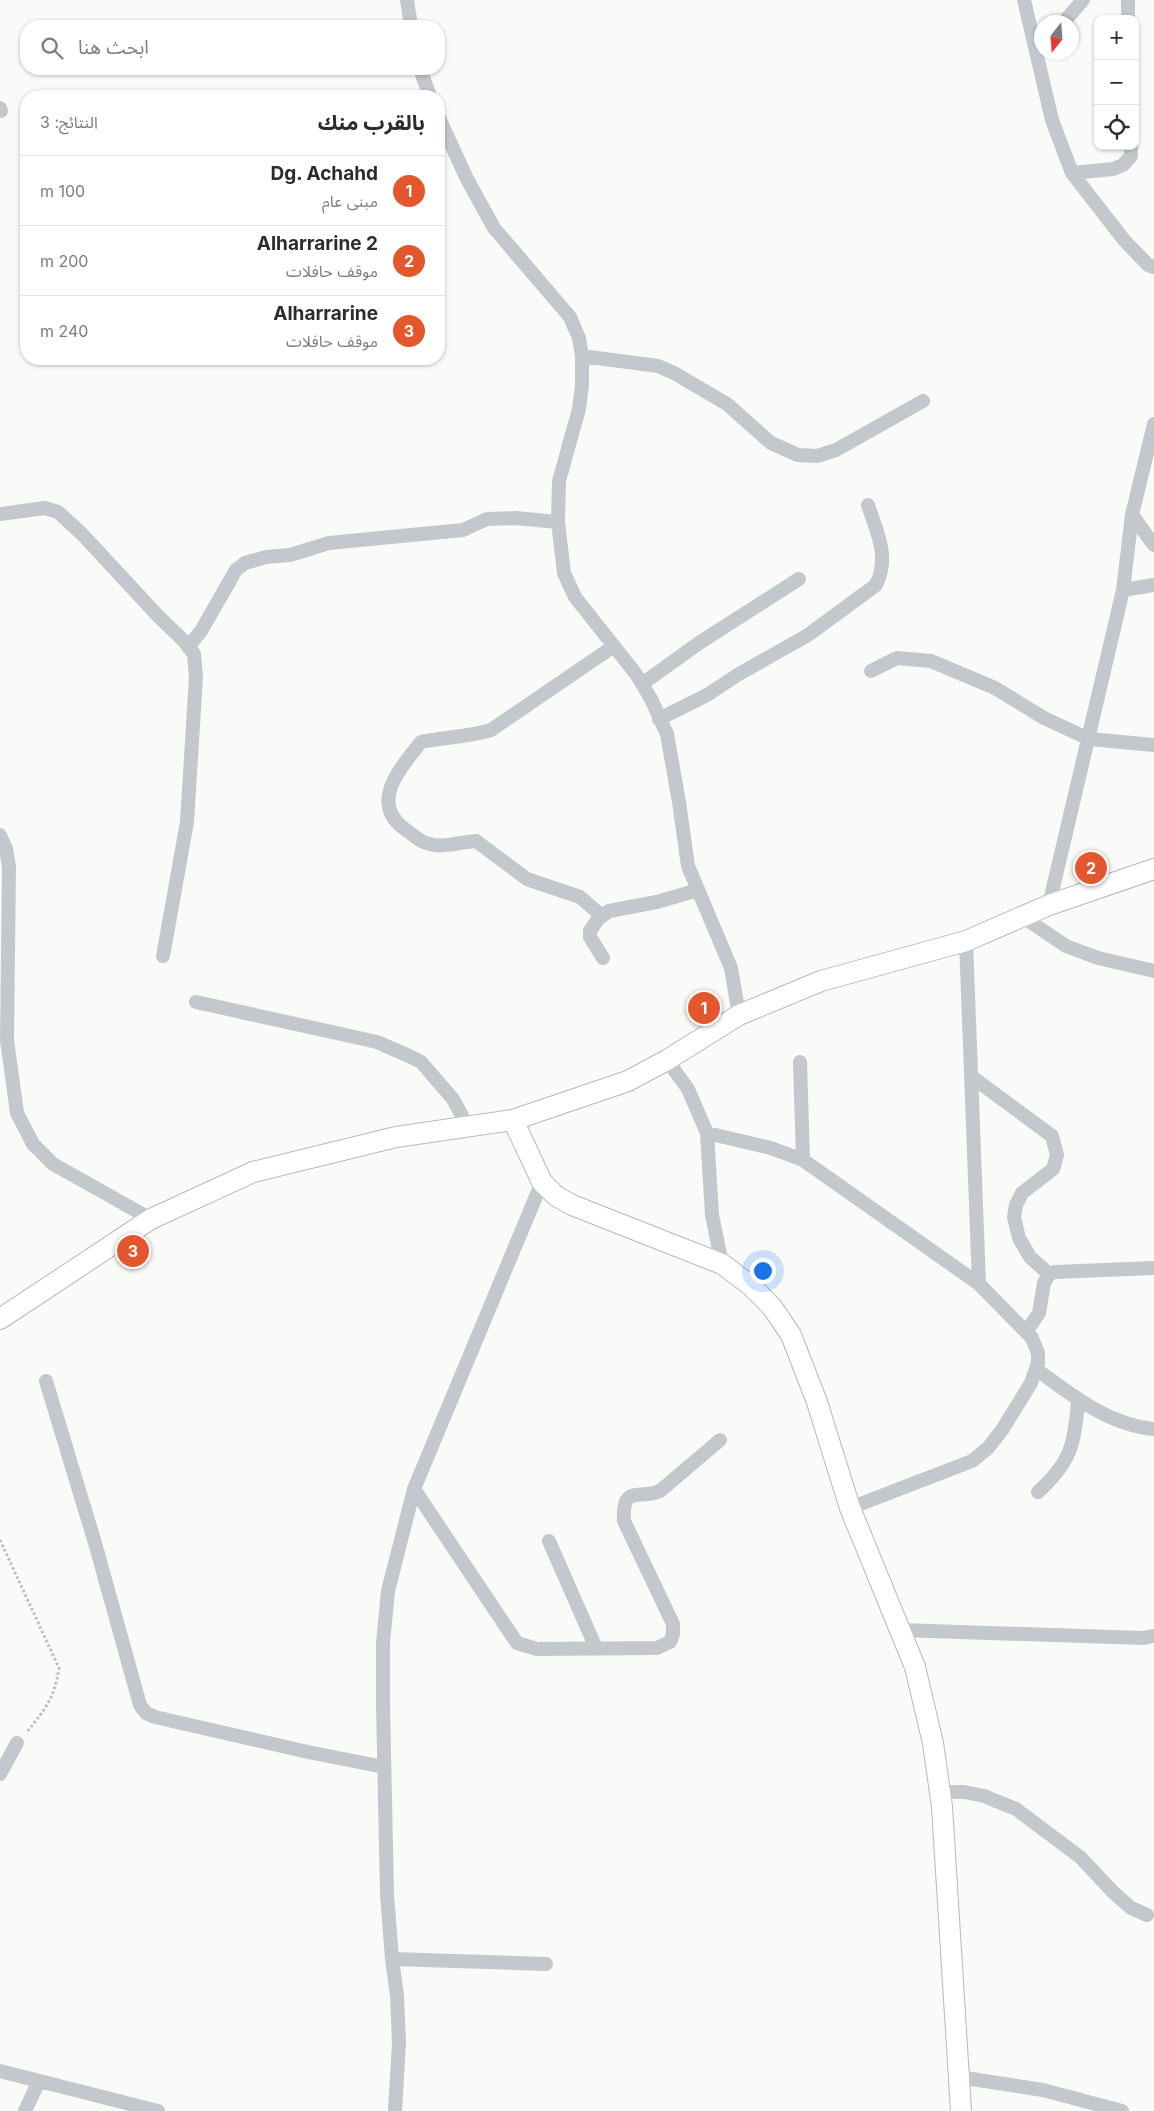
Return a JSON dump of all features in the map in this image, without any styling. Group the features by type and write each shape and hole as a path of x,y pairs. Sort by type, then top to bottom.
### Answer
{"street":[{"path":"407,0 411,20"},
{"path":"1024,0 1034,34"},
{"path":"1070,15 1083,0"},
{"path":"1128,0 1128,15"},
{"path":"1041,60 1052,120 1072,172 1124,240 1148,265 1154,268"},
{"path":"422,75 428,90"},
{"path":"445,131 467,179 494,228 570,317 579,338 582,356 582,385 579,409 559,481 558,522 564,573 575,597 642,684 667,734 688,866 731,968 739,1015"},
{"path":"1072,172 1113,168 1123,165 1131,156 1131,150"},
{"path":"582,356 658,366 674,373 727,404 771,443 798,455 817,456 836,450 923,402"},
{"path":"1049,905 1123,590 1132,515 1154,424"},
{"path":"659,718 707,695 738,674 808,635 876,585 882,573 883,554 868,505"},
{"path":"0,514 45,508 58,512 82,534 194,654 196,677 186,822 163,956"},
{"path":"1132,515 1154,545"},
{"path":"188,646 201,631 236,570 245,563 266,557 290,555 329,543 463,530 486,519 515,518 558,522"},
{"path":"642,684 699,643 799,579"},
{"path":"1123,590 1154,584"},
{"path":"602,916 580,897 527,879 476,841 450,846 425,843 401,826 389,813 387,801 398,773 421,742 452,736 476,735 491,730 614,646"},
{"path":"870,671 897,658 931,661 995,688 1044,718 1089,739 1154,745"},
{"path":"0,835 6,849 9,867 7,1040 17,1113 33,1144 53,1164 152,1219"},
{"path":"0,1319 152,1219 253,1172 396,1137 513,1120 628,1081 667,1060 739,1015 821,981 966,942 1049,905 1154,869"},
{"path":"603,958 590,936 590,931 602,916 609,911 657,902 698,890"},
{"path":"1023,916 1066,946 1098,958 1154,971"},
{"path":"966,942 979,1284"},
{"path":"196,1002 377,1042 409,1056 421,1062 453,1099 468,1127"},
{"path":"667,1060 688,1089 707,1133 712,1214 722,1264"},
{"path":"800,1062 803,1160"},
{"path":"972,1077 1052,1136 1057,1155 1053,1170 1022,1193 1016,1205 1014,1216 1019,1238 1030,1257 1048,1274"},
{"path":"513,1120 542,1182 556,1196 572,1206 722,1264 750,1285 772,1307 791,1335 817,1402 850,1508 915,1667 933,1743 940,1792 961,2111"},
{"path":"707,1133 771,1148 803,1160 979,1284 1032,1338 1038,1353 1036,1370 1031,1383 1002,1430 988,1448 972,1461 850,1508"},
{"path":"395,2111 399,2043 397,1996 387,1894 384,1767 383,1643 388,1591 414,1490 542,1182"},
{"path":"1048,1274 1055,1272 1153,1268"},
{"path":"1026,1332 1039,1313 1044,1283 1048,1274"},
{"path":"1036,1370 1078,1400 1112,1418 1143,1428 1154,1429"},
{"path":"46,1381 95,1543 140,1706 146,1713 155,1717 308,1752 384,1767"},
{"path":"1038,1492 1057,1474 1070,1454 1076,1430 1078,1400"},
{"path":"414,1490 517,1642 537,1649 657,1648 670,1642 673,1634 673,1624 624,1521 623,1510 627,1499 634,1494 652,1494 660,1491 720,1440"},
{"path":"549,1541 596,1648"},
{"path":"900,1630 1144,1638 1154,1636"},
{"path":"0,1774 18,1743"},
{"path":"940,1792 964,1792 984,1796 1016,1809 1080,1857 1131,1908 1147,1915"},
{"path":"392,1959 546,1964"},
{"path":"0,2071 158,2111"},
{"path":"959,2077 1043,2090 1122,2111"},
{"path":"25,2111 39,2081"}],"path":[{"path":"0,1540 59,1668 56,1685 49,1704 18,1743"}],"place":[{"name":"Alharrarine 2","path":"1091,868"},
{"name":"Dg. Achahd","path":"704,1008"},
{"name":"Alharrarine","path":"133,1251"}]}
